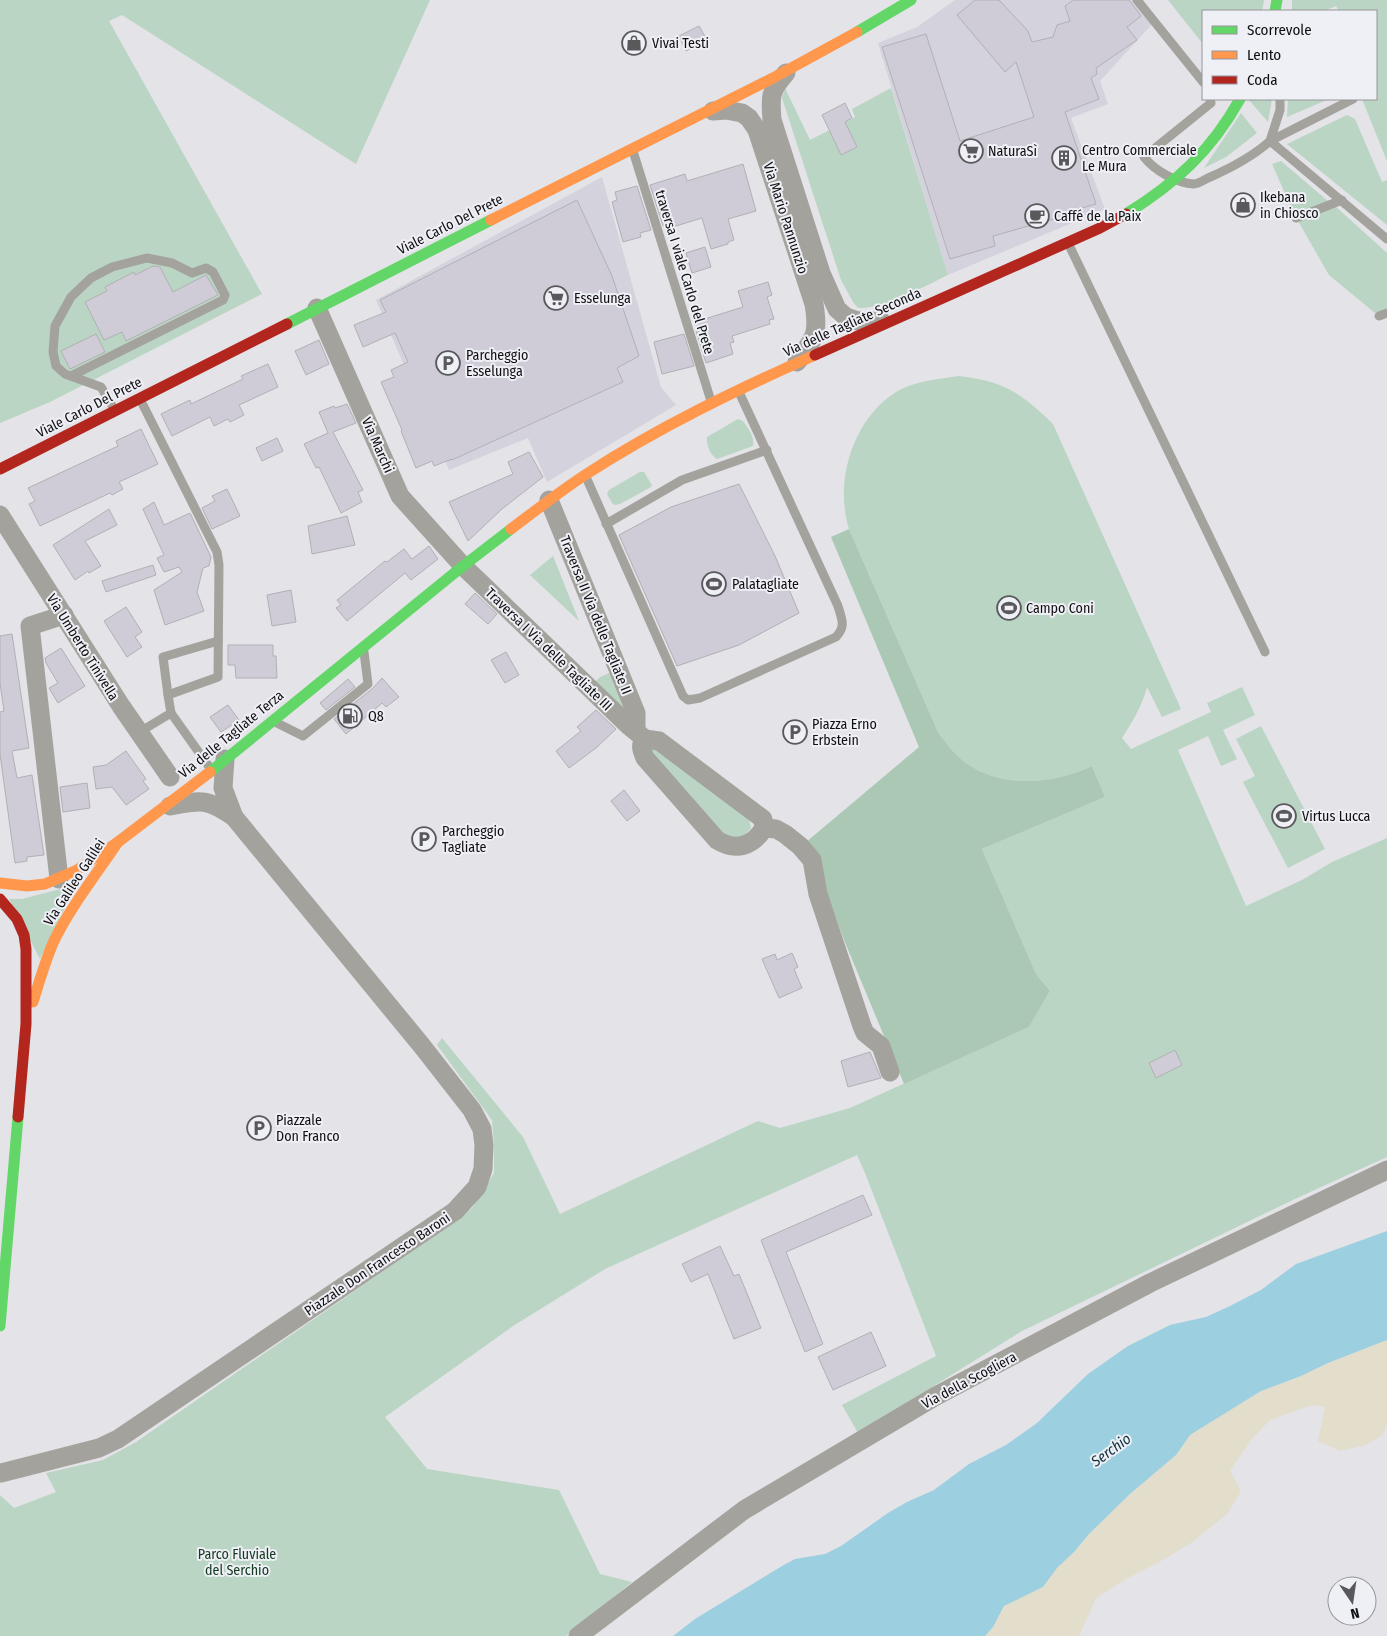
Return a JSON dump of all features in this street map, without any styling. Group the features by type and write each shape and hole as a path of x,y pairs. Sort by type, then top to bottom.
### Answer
{"main road":[{"name":"Viale Carlo Del Prete","path":"0,469 586,170 786,72 865,29 911,0"},
{"name":"Via delle Tagliate Seconda","path":"463,566 549,500 637,443 739,390 1131,212 1176,180 1212,143 1239,100"},
{"name":"Via delle Tagliate Terza","path":"0,883 27,886 59,879 77,870 118,842 218,765 463,566"},
{"name":"Via Galileo Galilei","path":"26,1024 49,953 57,937 72,910 118,842"},
{"name":"Via Galileo Galilei","path":"0,898 17,918 24,935 26,956 26,1024 0,1326"}],"street":[{"name":"Via Mario Pannunzio","path":"786,72 774,86 772,93 772,120 821,273 837,309 846,317 858,321 874,322 894,319"},
{"name":"Via Mario Pannunzio","path":"701,114 715,110 737,111 749,118 757,130 814,304 817,324 816,333 794,365"},
{"name":"Via Marchi","path":"317,308 400,496 463,566"},
{"name":"Traversa II Via delle Tagliate II","path":"549,500 636,713 641,735 641,750 646,758 717,840 725,845 735,847 748,844 759,837 764,828"},
{"name":"Via Umberto Tinivella","path":"0,515 138,733 170,776"},
{"name":"Traversa I Via delle Tagliate III","path":"463,566 621,719 641,735"},
{"path":"59,879 30,626 64,615"},
{"path":"641,735 659,741 763,819 764,828 776,829 785,834 800,846 812,860 818,894 862,1026 865,1033 881,1046 890,1072"},
{"name":"Piazzale Don Francesco Baroni","path":"1,1473 99,1448 118,1439 454,1212 477,1188 484,1169 482,1129 472,1110 422,1046 234,817 223,788 218,765"},
{"path":"165,806 203,801 219,806 234,817"},
{"name":"Via della Scogliera","path":"578,1636 744,1510 936,1396 1150,1283 1387,1170"}],"lane":[{"path":"1137,0 1202,81"},
{"path":"1210,100 1211,103 1144,157 1150,166 1176,180 1195,184 1233,167 1270,141 1351,100"},
{"path":"1270,141 1280,110 1280,100"},
{"path":"1270,141 1387,239"},
{"name":"traversa I viale Carlo del Prete","path":"632,149 712,404"},
{"path":"1296,218 1342,200"},
{"path":"1068,242 1265,652"},
{"path":"71,376 223,300 224,295 213,272 206,268 192,272 172,263 147,258 112,267 91,278 71,297 55,326 54,352 56,366 65,374 102,388 115,411"},
{"path":"585,475 683,696 688,700 700,698 836,638 842,631 843,625 838,606 739,390"},
{"path":"140,398 217,552 219,565 218,678 168,695"},
{"path":"606,524 682,480 767,450"},
{"path":"218,641 163,657 171,713 218,765"},
{"path":"272,721 303,736 368,684 364,648"},
{"path":"138,733 171,713"}],"shaded area":[{"path":"955,0 1143,0 1157,19 1100,81 1108,104 1071,118 1105,209 948,275 878,43 917,27"},
{"path":"602,177 661,387 676,405 547,482 528,438 449,470 376,300"}],"green space":[{"path":"0,0 430,0 356,164 122,15 109,21 262,294 50,402 0,423"},
{"path":"1168,0 1264,0 1262,10 1202,10 1202,43"},
{"path":"1292,0 1387,0 1387,161 1362,100 1377,100 1377,10 1338,10 1336,6 1326,10 1292,10"},
{"path":"785,88 810,140 855,117 852,109 891,88 948,275 892,301 858,308 841,280 782,98"},
{"path":"1249,100 1272,100 1268,122"},
{"path":"1288,100 1327,100 1287,117"},
{"path":"1241,113 1257,133 1226,157 1204,168"},
{"path":"1347,115 1355,119 1382,182 1387,180 1387,225 1287,144"},
{"path":"1281,161 1329,202 1295,216 1272,164"},
{"path":"1335,206 1387,253 1387,308 1375,313 1329,275 1298,221"},
{"name":"Parco Fluviale del Serchio","path":"959,376 988,381 1011,390 1031,404 1053,424 1181,709 1162,717 1147,687 1143,701 1122,738 1131,749 1211,712 1207,703 1242,687 1255,715 1223,730 1237,759 1221,766 1208,736 1178,750 1246,906 1302,880 1332,862 1387,838 1387,1157 1297,1198 1022,1331 858,1433 842,1405 936,1356 857,1155 605,1269 513,1326 385,1417 427,1469 559,1490 600,1574 632,1582 566,1636 0,1636 0,1495 14,1508 56,1492 46,1473 103,1460 136,1442 472,1208 494,1173 492,1120 437,1045 442,1038 523,1137 560,1214 758,1121 780,1128 850,1108 1029,1027 1050,991 1036,974 982,849 1105,797 1092,766 1061,777 1045,780 1012,780 980,771 954,753 938,732 849,529 845,510 846,472 858,435 868,418 881,404 903,388 927,381"},
{"path":"738,419 743,421 749,430 753,439 753,446 717,459 709,449 707,437"},
{"path":"640,472 644,472 652,485 651,487 620,504 615,505 612,503 607,494 609,490"},
{"path":"849,529 938,732 954,753 980,771 1012,780 1045,780 1061,777 1092,766 1105,797 982,849 1036,974 1050,991 1029,1027 904,1084 805,843 919,747 831,537"},
{"path":"553,556 579,621 530,575"},
{"path":"612,672 629,714 592,685 600,677"},
{"name":"Virtus Lucca","path":"1261,726 1325,849 1288,868 1243,782 1255,776 1236,739"},
{"path":"656,745 749,819 751,828 743,837 727,840 649,756 650,748"},
{"path":"76,885 40,959 9,899 22,899"}],"sand":[{"path":"1387,1340 1387,1424 1383,1435 1366,1445 1340,1451 1318,1441 1325,1407 1312,1405 1270,1420 1251,1440 1230,1471 1241,1491 1228,1513 1191,1543 1096,1598 1079,1636 985,1636 993,1627 1004,1606 1043,1587 1057,1568 1089,1534 1130,1494 1176,1455 1190,1435 1261,1391"}],"water":[{"name":"Serchio","path":"1387,1231 1387,1340 1261,1391 1190,1435 1176,1455 1130,1494 1089,1534 1057,1568 1043,1587 1004,1606 993,1627 985,1636 673,1636 695,1619 782,1566 795,1559 825,1554 841,1546 888,1513 934,1490 969,1464 1006,1445 1037,1423 1088,1374 1128,1346 1170,1325 1206,1317 1230,1306 1261,1290 1296,1264"}],"building":[{"path":"975,0 999,0 1028,31 1032,42 1053,37 1057,25 1070,21 1065,6 1073,0 1129,0 1141,16 1127,27 1137,40 1096,68 1097,74 1091,78 1099,99 1065,112 1096,204 1057,215 1057,218 993,236 995,246 950,259 882,47 926,34 960,141 1034,117 1016,62 1005,72 957,15"},
{"path":"699,26 707,40 686,51 679,36"},
{"path":"845,103 852,118 845,122 857,147 841,155 822,115"},
{"path":"743,164 756,211 728,219 734,240 728,242 728,244 711,249 702,218 666,229 663,226 650,185 685,174 687,181"},
{"path":"637,186 651,230 640,233 641,237 623,242 612,202 617,200 615,192"},
{"path":"577,200 612,276 639,356 617,368 623,382 452,460 434,466 432,461 416,468 381,382 394,377 391,370 408,362 395,333 363,347 354,325 386,312 380,300"},
{"path":"705,247 711,267 692,273 686,253"},
{"path":"153,266 160,267 173,292 206,275 218,295 126,341 122,332 104,340 85,302 107,291 105,287 134,272 135,275"},
{"path":"768,282 772,295 767,297 774,319 769,320 770,324 732,336 734,342 730,343 733,354 706,363 695,322 743,307 738,291"},
{"path":"96,334 105,352 70,369 61,351"},
{"path":"684,334 694,366 662,374 654,342"},
{"path":"319,340 329,364 306,375 295,351"},
{"path":"268,364 278,387 239,405 244,415 230,422 228,419 214,426 210,417 172,436 161,414 190,400 191,404 243,379 241,376"},
{"path":"347,404 356,423 333,432 363,490 358,492 362,502 341,513 319,467 316,468 304,444 328,433 319,412 334,406 335,408"},
{"path":"141,429 158,464 119,482 123,489 112,495 110,493 40,526 29,504 35,501 28,488 118,446 116,441"},
{"path":"277,438 283,451 262,461 256,448"},
{"path":"529,452 543,477 502,509 468,541 449,502 513,474 508,462"},
{"name":"Palatagliate","path":"739,484 775,556 799,613 739,645 677,666 619,535 671,507"},
{"path":"227,489 240,516 212,529 202,508 215,501 212,496"},
{"path":"154,502 164,525 190,513 211,557 209,566 203,568 197,592 204,611 165,625 154,590 182,572 179,567 164,572 157,558 164,555 143,509"},
{"path":"109,509 117,525 85,541 101,566 89,573 88,571 75,580 53,545"},
{"path":"347,516 355,545 312,554 308,526"},
{"path":"429,546 438,559 411,580 405,573 347,621 336,608 341,605 337,600 385,561 387,562 404,549 412,559"},
{"path":"153,565 156,575 106,592 102,581"},
{"path":"291,590 296,622 272,626 267,595"},
{"path":"475,593 497,614 488,624 465,604"},
{"path":"126,607 142,632 135,637 142,647 127,657 104,621"},
{"path":"12,634 29,748 12,751 17,778 32,775 44,855 27,857 27,861 15,863 0,754 0,712 4,711 0,683 0,636"},
{"path":"228,645 273,645 273,656 276,656 277,678 236,678 235,665 228,665"},
{"path":"61,648 85,686 58,703 49,688 58,683 45,658"},
{"path":"506,652 519,675 505,683 491,660"},
{"path":"382,678 399,697 386,707 382,703 346,734 334,719 372,689"},
{"path":"348,679 355,687 326,710 320,703"},
{"path":"228,705 239,720 221,732 210,717"},
{"path":"596,710 616,729 596,748 569,768 556,751 581,731 577,727"},
{"path":"126,751 146,779 143,781 149,789 126,805 112,787 96,789 93,767 106,765"},
{"path":"87,783 90,808 63,812 60,787"},
{"path":"624,790 640,811 627,821 611,801"},
{"path":"792,953 798,967 794,969 802,988 779,998 762,959 775,954 777,960"},
{"path":"1175,1050 1182,1065 1156,1078 1149,1063"},
{"path":"870,1052 881,1078 848,1087 841,1061"},
{"path":"863,1195 872,1215 786,1252 823,1344 805,1352 761,1240"},
{"path":"720,1246 734,1276 739,1274 761,1328 734,1339 708,1274 691,1282 682,1264"},
{"path":"871,1332 886,1366 833,1390 818,1357"}],"traffic: fast":[{"path":"857,32 911,0"},
{"path":"1275,10 1277,0"},
{"path":"1126,214 1161,190 1191,164 1217,135 1239,100"},
{"path":"287,324 491,220"},
{"path":"210,772 511,529"},
{"path":"0,1326 18,1117"}],"traffic: slow":[{"path":"491,220 773,78 857,32"},
{"path":"511,529 575,481 640,441 726,396 815,355"},
{"path":"0,883 27,886 45,884 77,870 118,842 210,772"},
{"path":"33,1002 53,943 75,904 118,842"}],"traffic: jam":[{"path":"815,355 1100,228 1126,214"},
{"path":"0,469 287,324"},
{"path":"0,899 17,919 24,935 26,949 26,1024 18,1117"}],"place":[{"name":"Vivai Testi","path":"634,43"},
{"name":"NaturaSì","path":"971,151"},
{"name":"Centro Commerciale Le Mura","path":"1064,158"},
{"name":"Ikebana in Chiosco","path":"1243,205"},
{"name":"Caffé de la Paix","path":"1037,216"},
{"name":"Esselunga","path":"556,298"},
{"name":"Parcheggio Esselunga","path":"448,363"},
{"name":"Palatagliate","path":"714,584"},
{"name":"Campo Coni","path":"1009,608"},
{"name":"Q8","path":"350,716"},
{"name":"Piazza Erno Erbstein","path":"795,732"},
{"name":"Virtus Lucca","path":"1284,816"},
{"name":"Parcheggio Tagliate","path":"424,839"},
{"name":"Piazzale Don Franco","path":"259,1128"}]}
